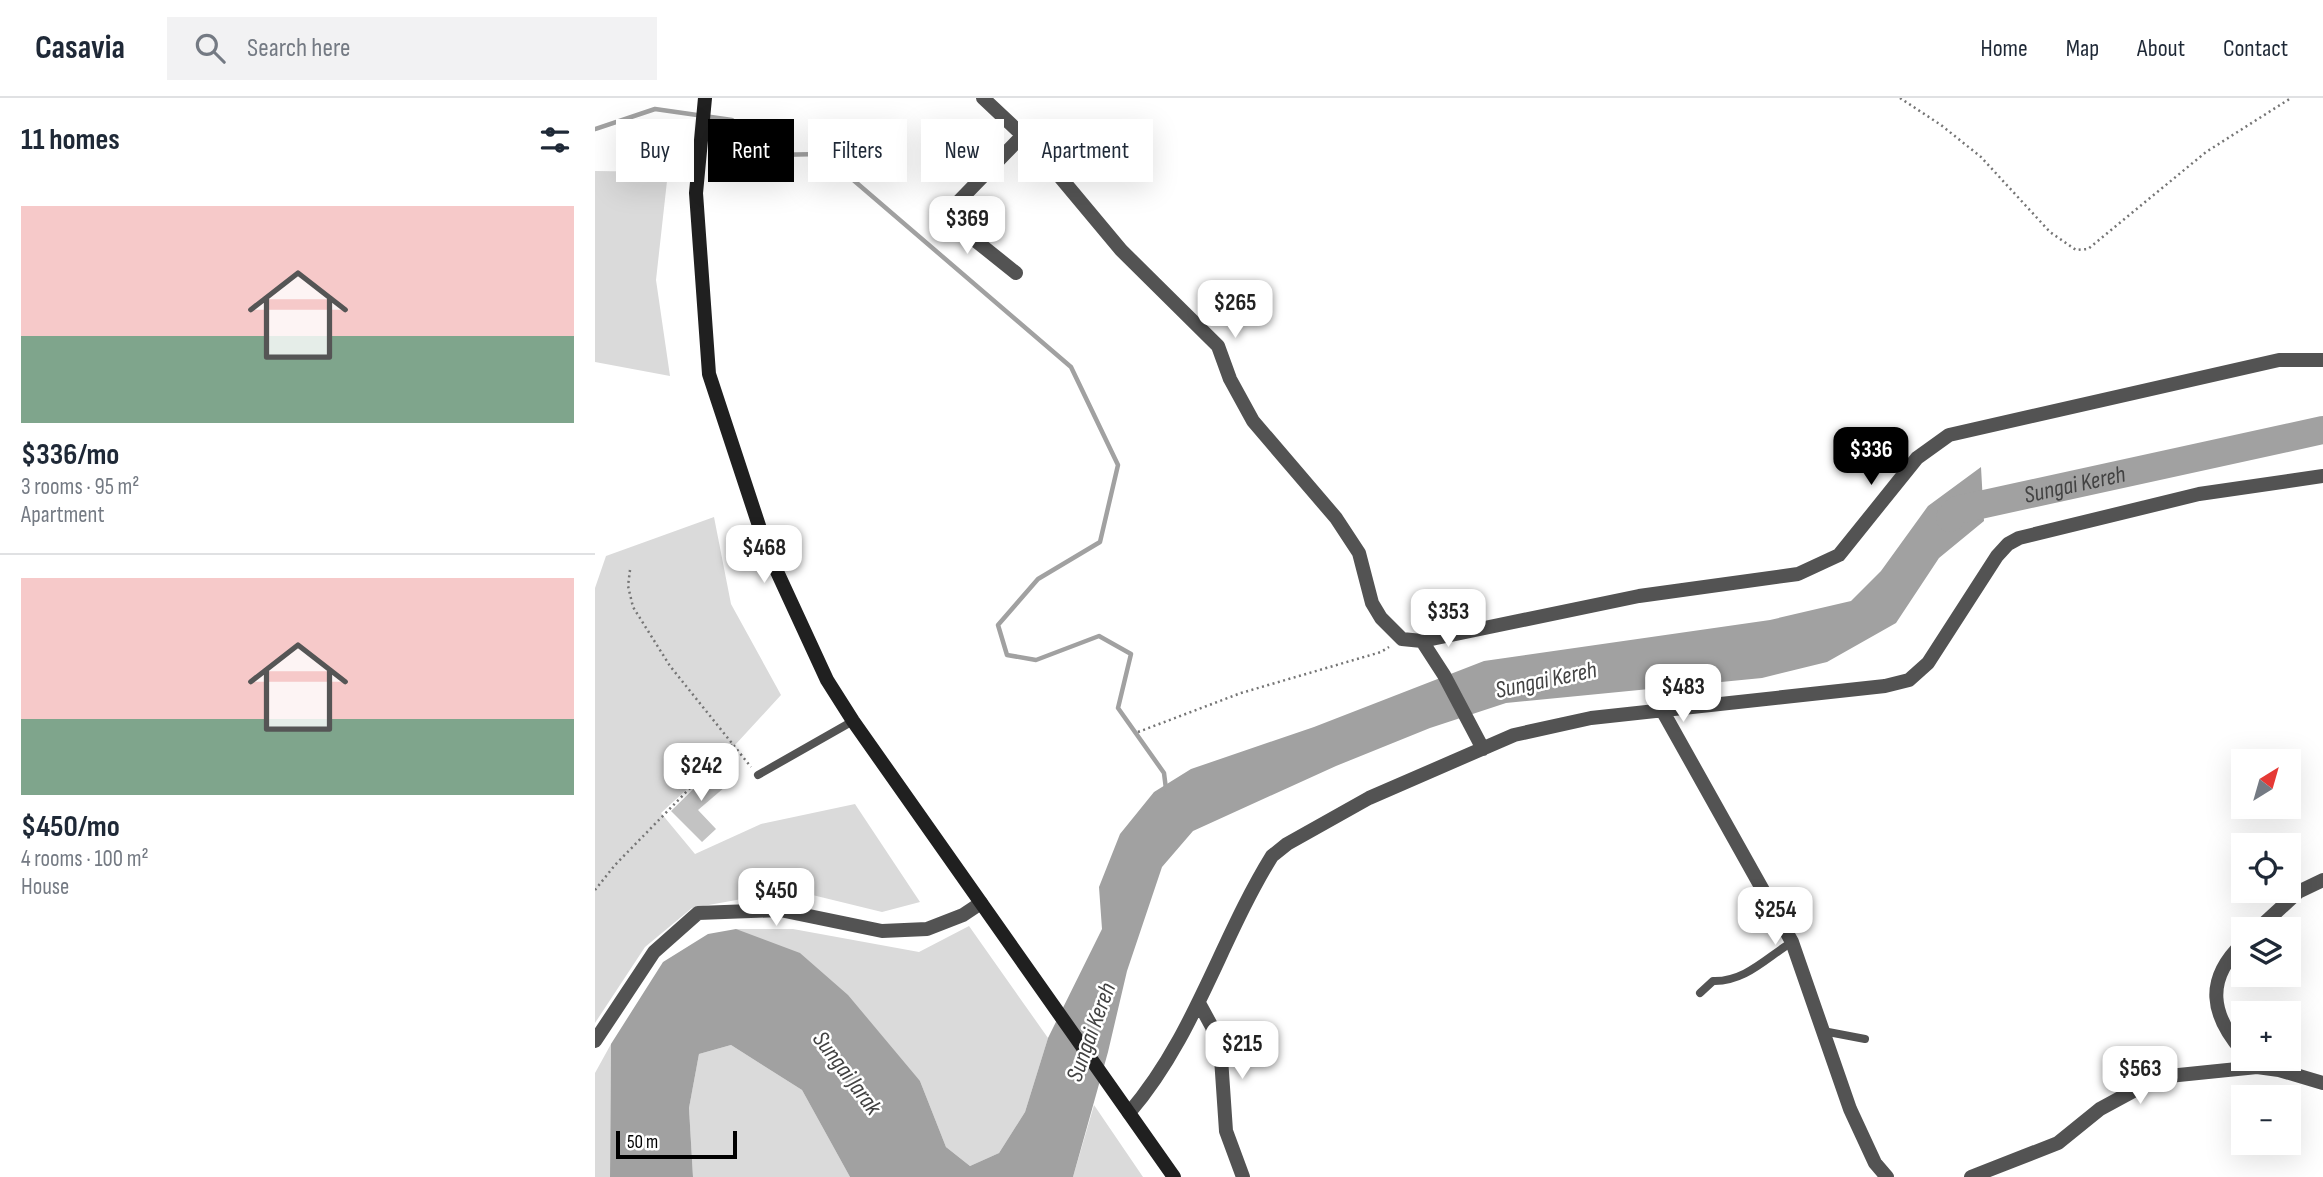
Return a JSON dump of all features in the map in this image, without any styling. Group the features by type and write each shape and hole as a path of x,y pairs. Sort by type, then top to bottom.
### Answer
{"street":[{"path":"705,98 696,193 709,374 767,550 827,680 853,721 1174,1177"},
{"path":"983,98 1018,129"},
{"path":"1016,273 971,237 955,210 959,201 1018,140"},
{"path":"1064,182 1121,250 1219,346 1230,379 1254,421 1336,518 1359,553 1372,603 1381,618 1402,639 1422,641 1639,596 1798,574 1839,555 1917,458 1949,435 2279,360 2323,360"},
{"path":"1126,1109 1154,1085 1199,1003 1214,965 1272,856 1287,844 1370,798 1480,743 1578,720 1885,686 1909,680 1928,663 1997,556 2008,544 2019,538 2200,494 2323,476"},
{"path":"1422,641 1444,675 1480,743"},
{"path":"1662,710 1792,942 1850,1109 1875,1163 1887,1177"},
{"path":"2271,917 2298,891 2323,880"},
{"path":"595,1041 654,952 698,913 780,910 882,931 927,929 963,915 981,903"},
{"path":"2231,961 2219,979 2216,1001 2219,1020 2231,1036"},
{"path":"1199,1003 1212,1027 1221,1058 1226,1131 1243,1177"},
{"path":"1971,1177 2058,1143 2100,1110 2143,1083 2159,1077 2231,1066"},
{"path":"2282,1071 2323,1083"}],"lane":[{"path":"758,775 853,721"},
{"path":"1700,993 1713,981 1731,982 1745,976 1758,963 1792,942"},
{"path":"1823,1031 1864,1039"}],"path":[{"path":"1900,98 1941,125 1981,158 2050,232 2076,250 2088,249 2206,152 2291,98"},
{"path":"631,570 628,586 633,607 670,666 758,775"},
{"path":"1138,732 1241,693 1381,652 1402,639"},
{"path":"595,890 615,865 733,744"}],"shaded area":[{"path":"595,171 616,171 616,182 667,182 656,280 670,376 595,362"},
{"path":"714,517 731,604 781,695 735,745 661,813 695,854 761,824 855,804 920,902 882,912 792,890 692,908 645,947 595,1023 595,588 606,556"},
{"path":"969,926 1048,1038 1025,1112 999,1153 970,1166 946,1147 920,1081 736,929 793,929 919,952"},
{"path":"611,1044 610,1177 595,1177 595,1073"},
{"path":"731,1045 802,1090 850,1177 693,1177 689,1108 699,1054"},
{"path":"1094,1105 1143,1177 1073,1177"}],"water":[{"name":"Sungai Jarak","path":"1981,467 1984,521 1939,558 1896,623 1827,662 1762,678 1506,703 1430,728 1336,766 1193,831 1162,867 1127,971 1108,1052 1073,1177 850,1177 802,1090 731,1045 699,1054 689,1108 693,1177 610,1177 611,1044 663,962 708,934 736,929 800,953 848,995 920,1081 946,1147 970,1166 999,1153 1025,1112 1048,1038 1102,929 1099,887 1120,834 1154,792 1191,769 1314,727 1484,661 1770,620 1851,601 1881,571 1928,506"}],"building":[{"path":"718,765 732,781 698,810 716,829 702,842 671,811"}],"waterway":[{"path":"595,129 655,109 732,120 770,155 823,154 1071,367 1118,465 1100,542 1038,579 998,625 1007,655 1036,660 1099,636 1131,654 1118,708 1164,773 1166,789"},
{"name":"Sungai Kereh","path":"1950,518 1957,510 2323,430"}]}
